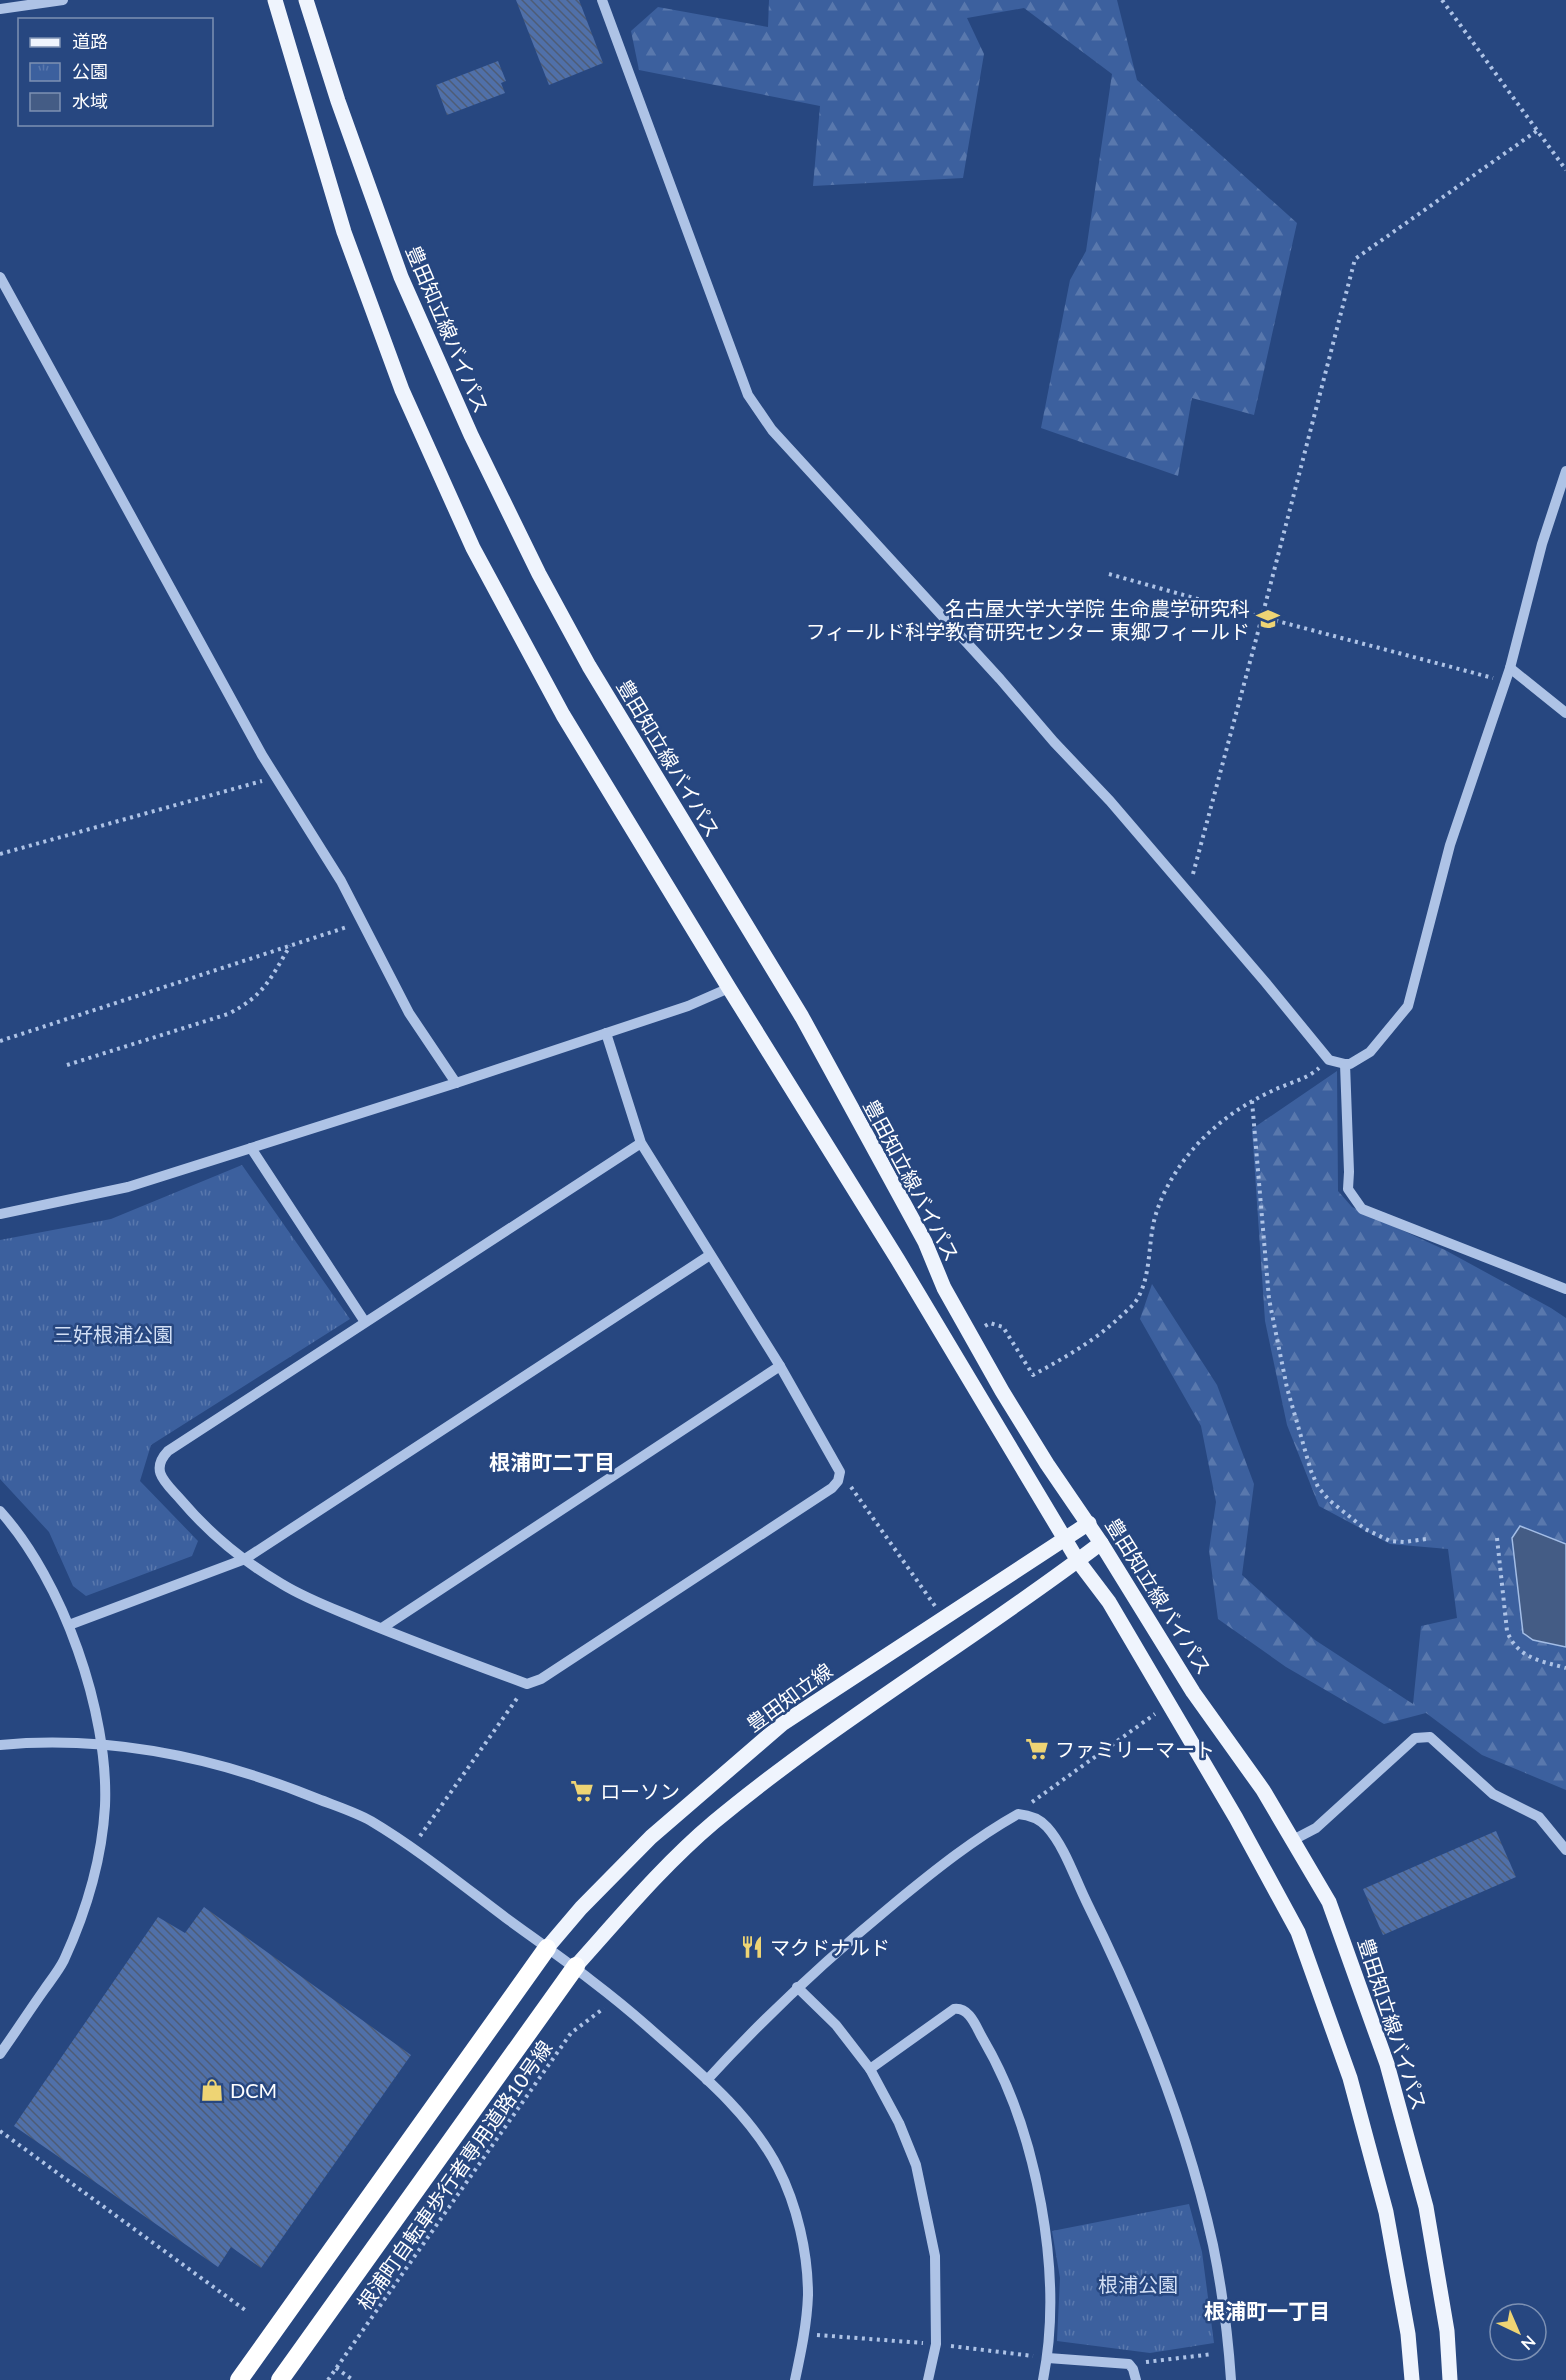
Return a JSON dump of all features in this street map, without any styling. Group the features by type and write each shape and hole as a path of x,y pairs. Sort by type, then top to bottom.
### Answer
{"highway":[{"path":"238,2380 548,1948"},
{"path":"280,2380 576,1966"}],"main road":[{"path":"275,0 344,232 402,390 473,548 563,715 898,1260 1078,1561 1109,1602 1236,1818 1298,1932 1350,2078 1386,2212 1408,2334 1412,2380"},
{"name":"豊田知立線バイパス","path":"306,0 338,101 401,277 471,435 539,574 589,666 802,1017 925,1242 944,1288 1047,1464 1089,1523 1193,1692 1263,1790 1329,1902 1387,2064 1425,2207 1447,2331 1450,2380"},
{"name":"豊田知立線","path":"548,1948 581,1908 651,1837 782,1724 1089,1523"},
{"path":"576,1966 660,1873 713,1823 872,1703 1078,1561 1101,1542"}],"street":[{"path":"0,9 63,0"},
{"path":"602,0 748,395 772,430 1110,801 1329,1060 1350,1064 1370,1052 1408,1006 1450,845 1510,668 1542,544 1566,471"},
{"path":"0,278 273,774 341,880 409,1013 456,1083"},
{"path":"1510,668 1566,713"},
{"path":"0,1214 110,1192 456,1083 688,1006 729,988"},
{"path":"606,1033 640,1143 780,1366 840,1472 838,1481 832,1488 541,1679 527,1684 382,1628 283,1585 220,1539 168,1485 158,1466 168,1451 640,1143"},
{"path":"1345,1064 1348,1189 1362,1209 1566,1289"},
{"path":"251,1148 365,1322"},
{"path":"69,1625 245,1559 710,1255"},
{"path":"382,1628 780,1366"},
{"path":"0,1511 41,1566 69,1625 90,1695 101,1744 105,1806 98,1864 79,1924 63,1963 0,2054"},
{"path":"1293,1840 1316,1828 1415,1738 1430,1737 1493,1794 1539,1817 1566,1850"},
{"path":"0,1745 64,1742 101,1744 173,1754 268,1779 370,1820 576,1966 707,2080 766,2146 780,2170 802,2240 808,2295 804,2334 795,2380"},
{"path":"707,2080 831,1955 922,1880 994,1828 1018,1814 1039,1820 1056,1841 1137,2011 1178,2118 1201,2196 1216,2265 1231,2380"},
{"path":"797,1987 836,2025 870,2069 899,2123 916,2165 935,2256 936,2344 928,2380"},
{"path":"870,2069 954,2009 960,2008 969,2014 988,2048 1008,2091 1032,2159 1047,2251 1048,2358 1043,2380"},
{"path":"1048,2358 1129,2364 1136,2380"}],"path":[{"path":"1442,0 1566,170"},
{"path":"1186,891 1189,887 1263,617 1355,259 1538,130"},
{"path":"1109,574 1505,682"},
{"path":"0,854 201,800 264,780 273,774"},
{"path":"0,1041 362,922"},
{"path":"67,1065 228,1014 247,1005 266,986 291,945"},
{"path":"970,1334 990,1323 1003,1327 1033,1375 1077,1351 1102,1334 1137,1300 1145,1277 1155,1220 1164,1193 1182,1163 1203,1138 1232,1112 1313,1073 1329,1060"},
{"path":"1252,1101 1269,1299 1287,1388 1311,1471 1318,1487 1329,1500 1365,1529 1390,1540 1404,1542 1426,1539"},
{"path":"840,1472 944,1619"},
{"path":"1497,1538 1507,1631 1510,1639 1520,1652 1528,1657 1566,1668"},
{"path":"411,1848 527,1684"},
{"path":"1018,1814 1046,1791 1168,1705"},
{"name":"根浦町自転車歩行者専用道路10号線","path":"328,2380 571,2033 615,1998"},
{"path":"0,2131 245,2310"},
{"path":"804,2334 936,2344 1048,2358"},
{"path":"1129,2364 1229,2352"},
{"path":"336,2368 353,2380"}],"green space":[{"path":"769,0 1117,0 1137,80 1297,223 1254,415 1192,398 1178,476 1041,428 1070,280 1086,251 1112,74 1024,8 967,18 984,54 963,178 813,186 820,106 639,70 631,31 658,7 768,27"},
{"path":"1337,1071 1338,1191 1352,1207 1445,1250 1566,1318 1566,1790 1482,1755 1426,1713 1384,1724 1286,1667 1218,1619 1209,1550 1216,1502 1201,1426 1140,1319 1152,1284 1217,1385 1254,1484 1242,1575 1315,1640 1413,1704 1421,1626 1457,1618 1448,1549 1390,1544 1319,1506 1287,1425 1265,1321 1252,1129"},
{"name":"三好根浦公園","path":"242,1165 350,1319 151,1445 140,1481 198,1541 192,1556 86,1596 73,1586 49,1532 0,1479 0,1240 111,1219"},
{"name":"根浦公園","path":"1189,2204 1202,2252 1214,2343 1150,2353 1057,2341 1060,2278 1052,2231"}],"water":[{"path":"1520,1526 1566,1544 1566,1647 1533,1640 1523,1633 1512,1538"}],"building":[{"path":"516,0 579,0 603,63 549,85"},
{"path":"498,61 506,81 501,83 505,93 447,115 436,85"},
{"path":"1496,1831 1516,1877 1383,1935 1363,1889"},
{"name":"DCM","path":"204,1907 411,2055 261,2268 231,2247 218,2267 14,2126 158,1917 185,1933"}],"place":[{"name":"名古屋大学大学院 生命農学研究科 フィールド科学教育研究センター 東郷フィールド","path":"1268,619"},
{"name":"ファミリーマート","path":"1037,1749"},
{"name":"ローソン","path":"582,1791"},
{"name":"マクドナルド","path":"752,1947"},
{"name":"DCM","path":"212,2090"}],"district":[{"name":"根浦町二丁目","path":"552,1461"},
{"name":"根浦町一丁目","path":"1267,2310"}]}
